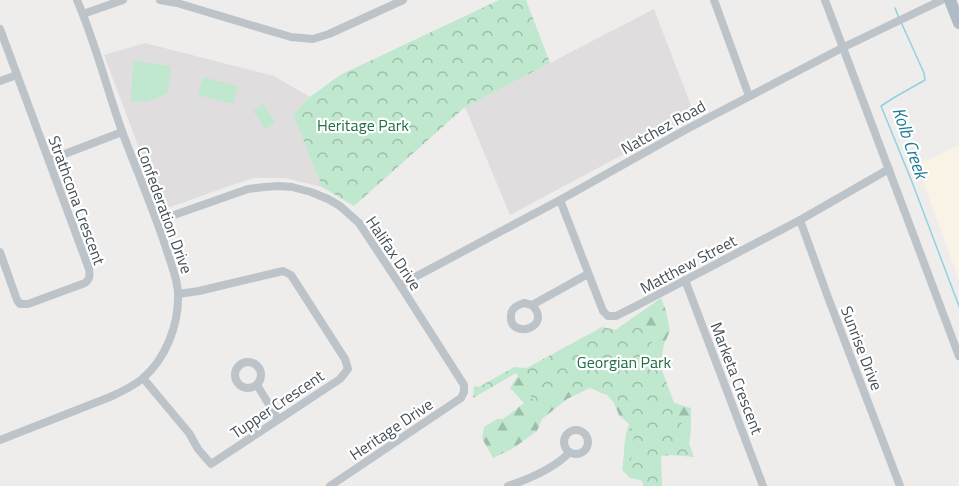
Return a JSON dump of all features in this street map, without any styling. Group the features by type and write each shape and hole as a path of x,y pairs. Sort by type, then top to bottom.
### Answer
{"main road":[{"path":"950,0 959,23"}],"street":[{"name":"Confederation Drive","path":"0,440 111,398 143,378 166,350 177,312 177,283 77,0"},
{"path":"83,14 123,0"},
{"path":"160,0 177,2 291,38 313,39 403,0"},
{"path":"714,0 749,96"},
{"path":"825,0 959,356"},
{"name":"Natchez Road","path":"400,285 749,96 942,0"},
{"name":"Strathcona Crescent","path":"0,28 89,269 89,280 28,304 20,304 0,252"},
{"path":"0,81 17,75"},
{"path":"49,160 122,132"},
{"name":"Matthew Street","path":"560,200 603,311 608,316 616,316 800,220 889,169"},
{"name":"Halifax Drive","path":"157,221 248,189 279,186 328,198 359,223 464,385 464,392"},
{"name":"Sunrise Drive","path":"800,220 900,486"},
{"name":"Tupper Crescent","path":"143,378 189,433 198,449 211,464 340,379 348,369 345,359 291,275 283,271 178,294"},
{"path":"532,305 588,274"},
{"name":"Marketa Crescent","path":"685,280 763,486"},
{"path":"257,385 278,418"},
{"name":"Heritage Drive","path":"330,486 461,398 464,392"},
{"path":"508,486 525,480 561,461 569,453"}],"shaded area":[{"path":"654,9 695,116 510,215 465,107"},
{"path":"145,43 274,76 310,97 293,114 322,187 285,178 254,178 162,210 104,55"},
{"path":"959,145 959,280 917,165"}],"green space":[{"name":"Heritage Park","path":"499,0 526,0 550,63 465,107 354,206 322,187 293,114 310,97 340,75"},
{"path":"133,61 171,66 168,93 147,102 131,101"},
{"path":"203,77 238,86 233,104 198,95"},
{"path":"263,104 276,123 265,129 253,111"},
{"name":"Georgian Park","path":"661,298 670,331 664,344 660,366 671,402 691,408 688,453 661,456 650,486 640,480 630,478 622,470 629,424 619,415 614,403 607,395 590,388 567,399 542,419 537,431 512,449 493,458 482,438 484,427 497,419 503,419 524,403 510,388 516,378 574,348 607,336"},
{"name":"Georgian Park","path":"642,316 694,457 661,454 662,486 643,486 639,465 630,469 634,435 617,398 603,389 585,386 569,389 548,401 540,411 516,373 473,398 474,386 479,387 514,367 527,368 602,327 617,330"}],"waterway":[{"name":"Kolb Creek","path":"895,8 899,18"},
{"name":"Kolb Creek","path":"901,22 925,80 881,106 959,306"}]}
